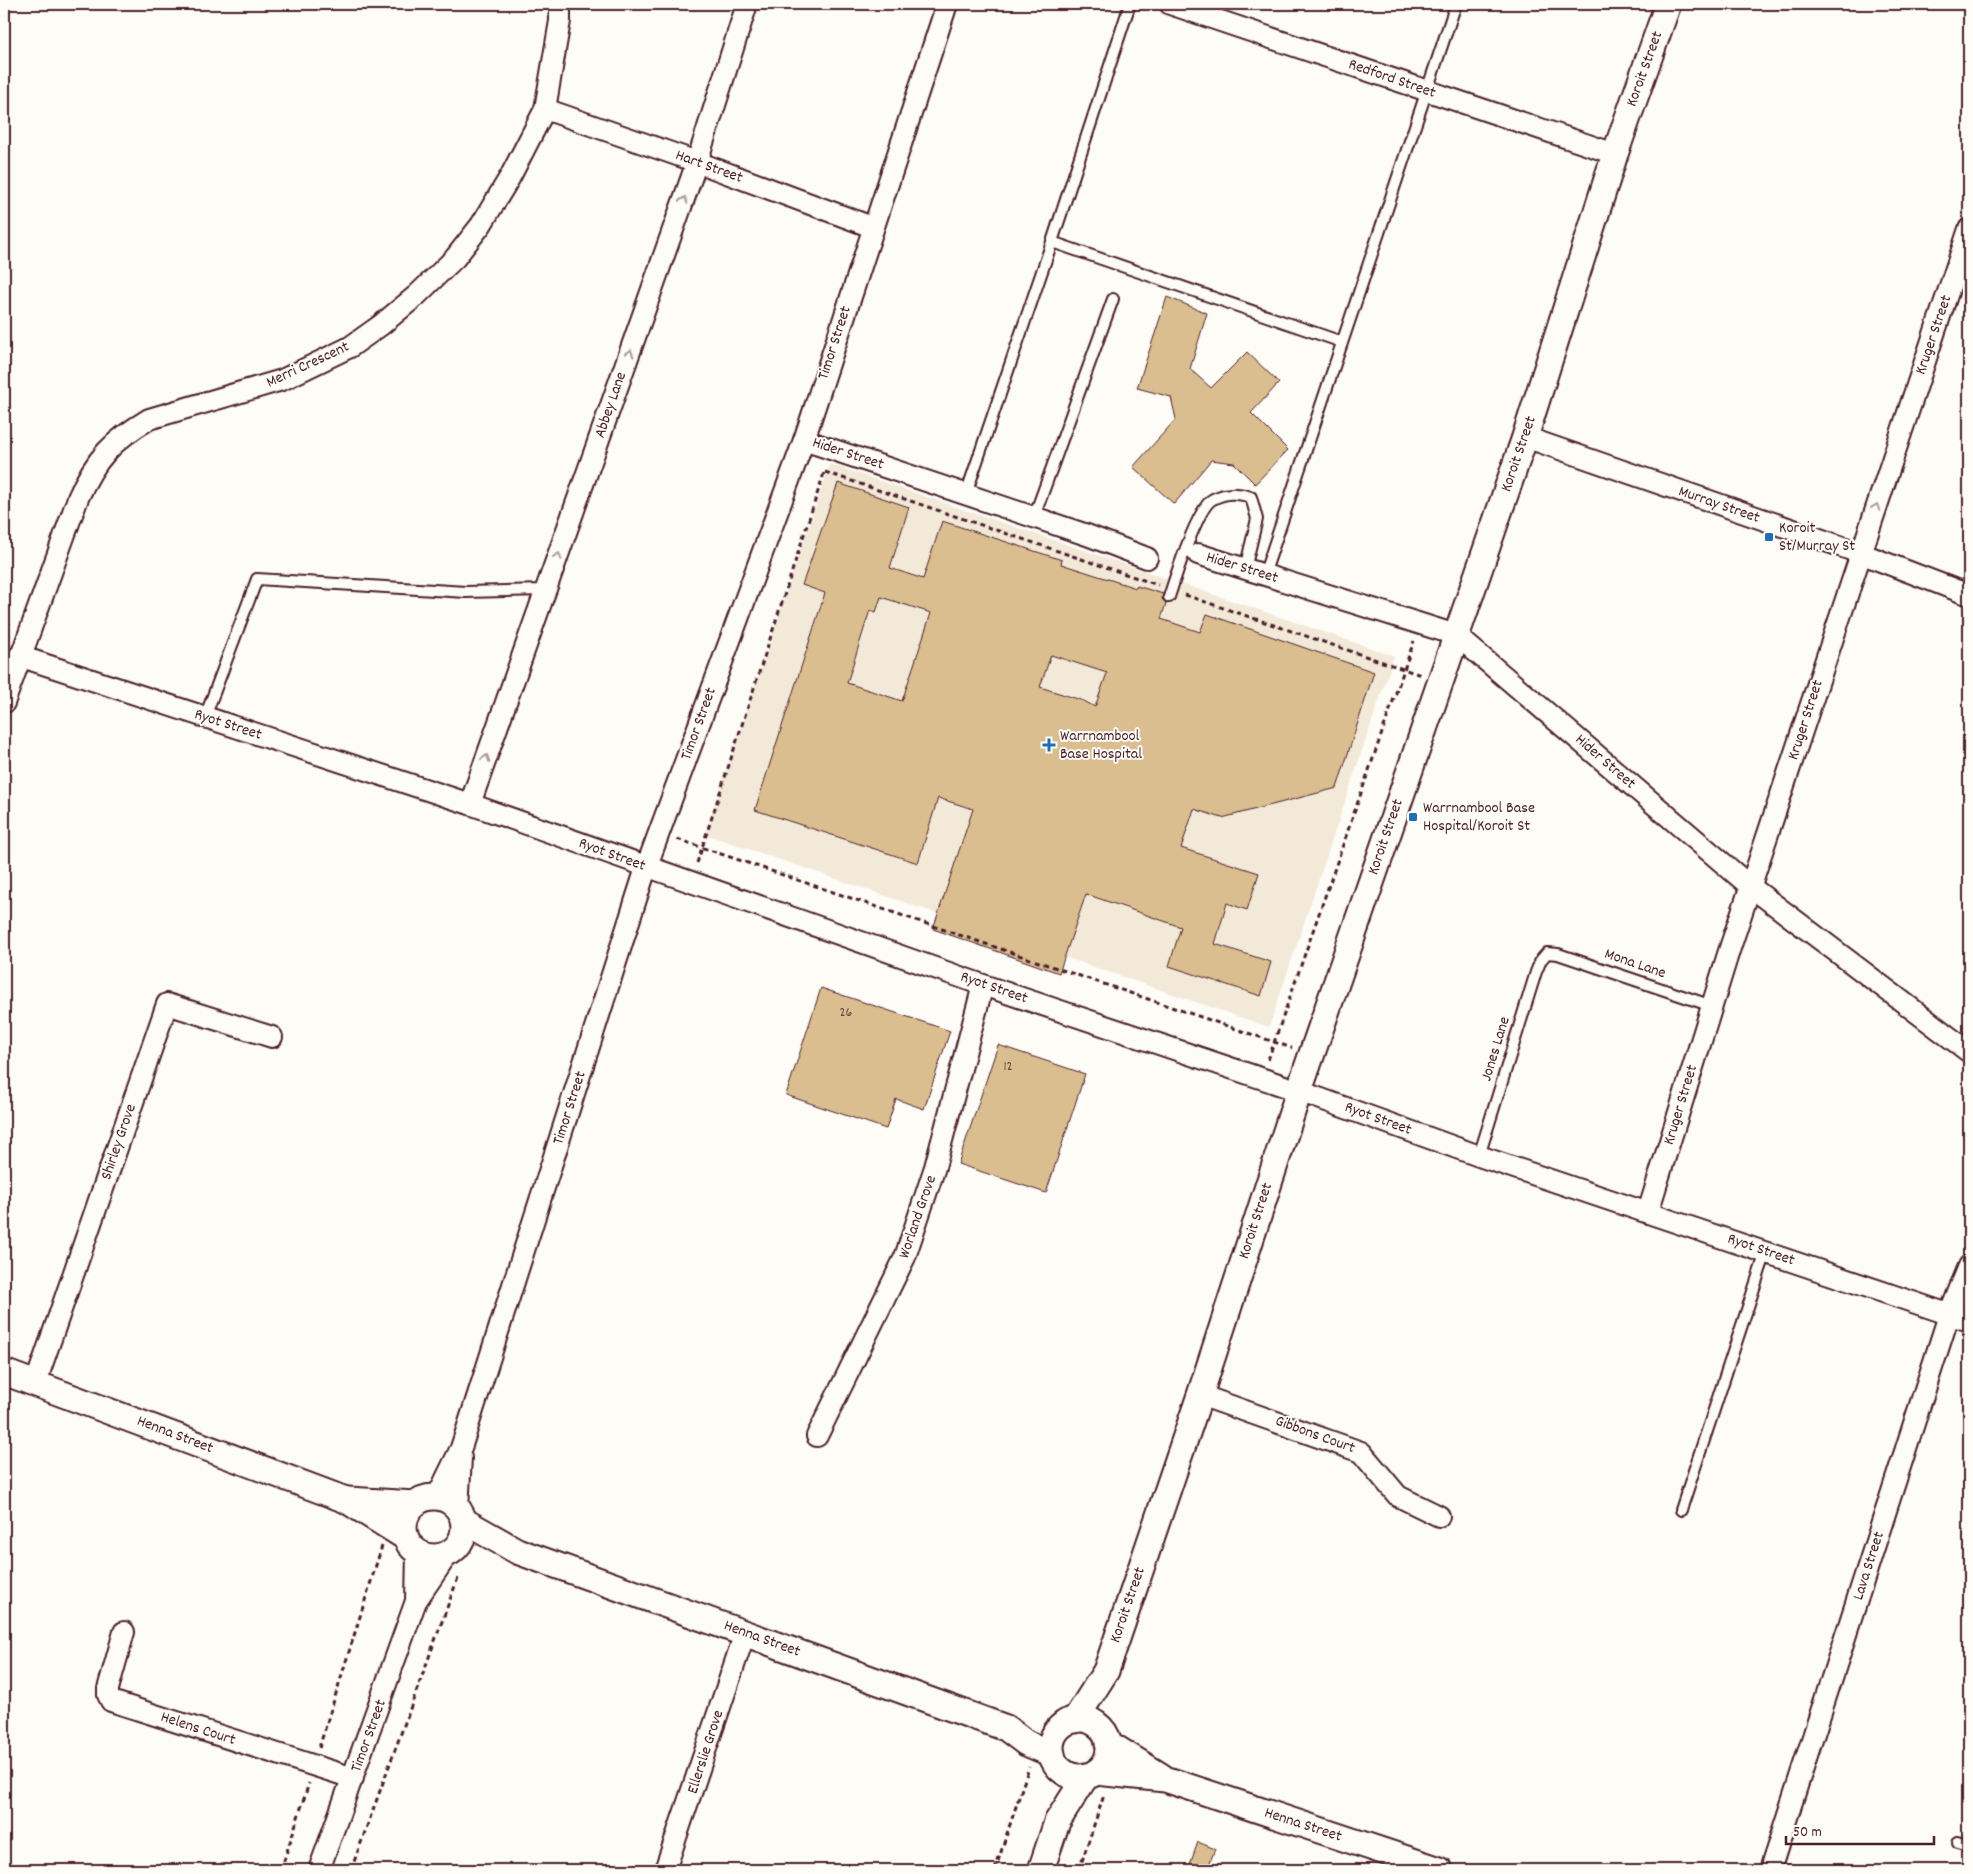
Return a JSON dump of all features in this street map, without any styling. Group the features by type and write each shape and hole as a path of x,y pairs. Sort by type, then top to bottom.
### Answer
{"street":[{"name":"Merri Crescent","path":"4,702 19,656 88,474 113,444 130,430 149,419 282,380 350,347 381,325 417,295 455,258 481,225 510,177 545,109 560,22 560,4"},
{"name":"Abbey Lane","path":"470,804 697,162 747,4"},
{"name":"Timor Street","path":"443,1507 646,868 804,440 872,227 947,4"},
{"name":"Redford Street","path":"1170,4 1615,154"},
{"name":"Koroit Street","path":"1068,1724 1106,1671 1200,1395 1311,1054 1525,438 1615,154 1668,4"},
{"name":"Hart Street","path":"545,109 697,162 872,227"},
{"name":"Kruger Street","path":"1648,1212 1712,1006 1860,553 1969,229"},
{"name":"Murray Street","path":"1525,438 1860,553 1969,595"},
{"name":"Hider Street","path":"804,440 1034,517 1147,558"},
{"name":"Hider Street","path":"1198,554 1456,635 1751,887 1969,1052"},
{"name":"Ryot Street","path":"19,656 470,804 646,868 983,985 1262,1078 1479,1156 1969,1322"},
{"name":"Worland Grove","path":"818,1436 906,1257 935,1167 983,985"},
{"name":"Shirley Grove","path":"36,1382 167,1004 272,1037"},
{"name":"Lava Street","path":"1770,1869 1950,1315 1969,1266"},
{"name":"Henna Street","path":"4,1372 36,1382 346,1500 403,1538"},
{"name":"Gibbons Court","path":"1200,1395 1362,1452 1398,1496 1439,1516"},
{"name":"Henna Street","path":"346,1500 443,1507 517,1551 1006,1728 1048,1756"},
{"path":"443,1507 462,1540 458,1550 432,1558 403,1538 404,1522 410,1509 443,1507"},
{"name":"Timor Street","path":"403,1538 416,1601"},
{"name":"Timor Street","path":"320,1870 416,1601 458,1550"},
{"name":"Henna Street","path":"458,1550 517,1551"},
{"name":"Helens Court","path":"124,1632 108,1690 108,1695 112,1701 354,1778"},
{"name":"Ellerslie Grove","path":"665,1870 745,1633"},
{"name":"Koroit Street","path":"1106,1671 1106,1737"},
{"path":"1040,1870 1057,1822 1098,1774 1107,1759 1106,1737 1091,1722 1068,1724 1055,1735 1048,1756 1057,1822"},
{"name":"Henna Street","path":"1006,1728 1068,1724"},
{"name":"Henna Street","path":"1106,1737 1165,1779"},
{"path":"1048,1756 1070,1775 1098,1774"},
{"name":"Henna Street","path":"1098,1774 1165,1779 1440,1870"}],"lane":[{"path":"966,494 1052,242 1130,4"},
{"path":"1264,575 1456,4"},
{"path":"1052,242 1342,342"},
{"path":"1034,517 1113,299"},
{"path":"1170,593 1196,522 1212,499 1234,492 1250,497 1257,519 1245,569"},
{"path":"206,717 257,579 466,592 546,590"},
{"name":"Mona Lane","path":"1547,953 1558,954 1712,1006"},
{"name":"Jones Lane","path":"1479,1156 1536,972 1541,960 1547,953"},
{"path":"1681,1510 1766,1252"},
{"path":"1958,1842 1969,1845"}],"path":[{"path":"690,883 832,449"},
{"path":"825,472 1170,593 1440,681"},
{"path":"1262,1078 1419,624"},
{"path":"659,833 1311,1054"},
{"path":"281,1870 314,1766 403,1538"},
{"path":"350,1870 458,1550"},
{"path":"994,1870 1048,1756"},
{"path":"1079,1870 1098,1774"}],"shaded area":[{"name":"Warrnambool Base Hospital","path":"830,464 1394,656 1269,1027 705,834"}],"building":[{"path":"1167,297 1207,313 1190,369 1211,388 1247,352 1279,383 1251,413 1288,450 1255,484 1234,463 1211,460 1174,504 1133,467 1176,419 1171,397 1137,388"},
{"name":"Warrnambool Base Hospital","path":"838,483 909,507 890,568 923,579 942,521 1062,560 1061,564 1136,588 1137,586 1163,594 1162,599 1166,603 1161,619 1200,632 1207,614 1374,672 1337,788 1222,818 1194,809 1181,848 1259,873 1247,910 1227,903 1215,944 1271,962 1261,996 1169,966 1181,927 1086,894 1059,973 933,929 973,809 938,798 918,863 755,810 825,593 802,585","holes":["881,597 931,613 902,701 847,683 870,610 876,612","1051,655 1107,673 1095,707 1084,701 1040,687"]},
{"path":"821,988 950,1031 924,1109 896,1099 886,1129 786,1095"},
{"path":"998,1045 1085,1074 1046,1193 958,1164"},
{"path":"1198,1842 1215,1849 1207,1870 1188,1870"}],"place":[{"name":"Koroit St/Murray St","path":"1769,537"},
{"name":"Warrnambool Base Hospital","path":"1049,745"},
{"name":"Warrnambool Base Hospital/Koroit St","path":"1413,817"}]}
